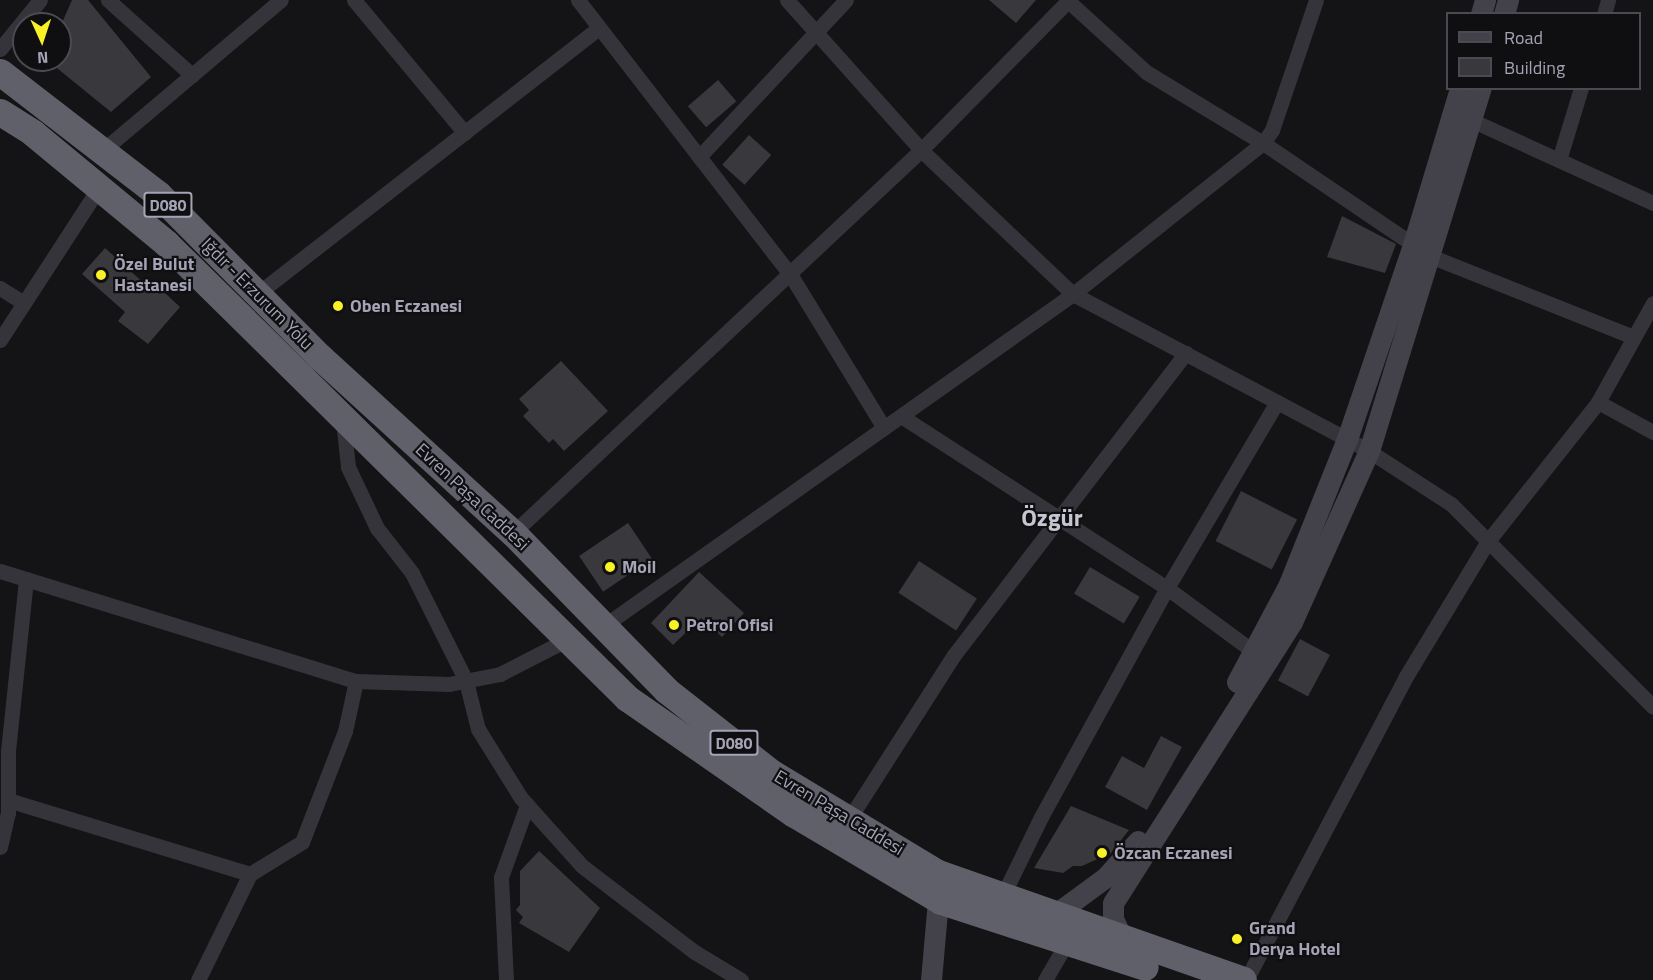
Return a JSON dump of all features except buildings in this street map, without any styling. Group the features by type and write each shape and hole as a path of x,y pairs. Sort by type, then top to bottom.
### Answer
{"highway":[{"name":"Iğdır - Erzurum Yolu","path":"0,72 158,194 320,357"},
{"name":"Iğdır - Erzurum Yolu","path":"0,112 100,186 166,243 310,384"},
{"name":"Evren Paşa Caddesi","path":"320,357 513,533 666,690 772,773 938,873 1057,914 1123,940 1245,980"},
{"name":"Evren Paşa Caddesi","path":"310,384 627,698 794,814 941,901 1186,980"}],"street":[{"path":"0,49 40,0"},
{"path":"108,0 192,75"},
{"path":"102,151 281,0"},
{"path":"354,0 465,133"},
{"path":"578,0 790,274 884,428"},
{"path":"787,0 921,150 1073,294 1370,451 1451,504 1653,706"},
{"path":"699,157 846,0"},
{"path":"513,533 921,150 1068,0 1146,72 1263,143 1421,250 1634,337"},
{"path":"604,625 1073,294 1263,143 1272,130 1316,0"},
{"path":"257,294 599,28"},
{"path":"1123,940 1113,919 1113,903 1292,622 1370,451 1460,90"},
{"path":"1057,914 1131,852 1254,652 1289,584 1472,120 1480,90"},
{"path":"1559,160 1580,90"},
{"path":"1472,120 1653,203"},
{"path":"0,339 22,302 100,186"},
{"path":"0,288 22,302"},
{"path":"1245,980 1405,678 1488,541 1598,402 1653,303"},
{"path":"849,819 954,656 1057,518 1186,353"},
{"path":"1003,895 1041,817 1167,588 1277,402"},
{"path":"1598,402 1653,432"},
{"path":"342,416 348,467 377,528 412,573 466,681 477,729 526,805 582,866 693,951 741,980"},
{"path":"901,416 1167,588 1254,652"},
{"path":"0,571 356,681 448,684 466,681 500,674 568,639"},
{"path":"0,847 8,800 4,750 26,579"},
{"path":"198,980 250,874 302,842 345,731 356,681"},
{"path":"8,800 250,874"},
{"path":"506,980 501,877 526,805"},
{"path":"932,980 941,901 938,873"},
{"path":"1045,980 1067,942"}],"place":[{"name":"Özel Bulut Hastanesi","path":"101,275"},
{"name":"Oben Eczanesi","path":"338,306"},
{"name":"Moil","path":"610,567"},
{"name":"Petrol Ofisi","path":"674,625"},
{"name":"Özcan Eczanesi","path":"1102,853"},
{"name":"Grand Derya Hotel","path":"1237,939"}],"district":[{"name":"Özgür","path":"1052,518"}]}
